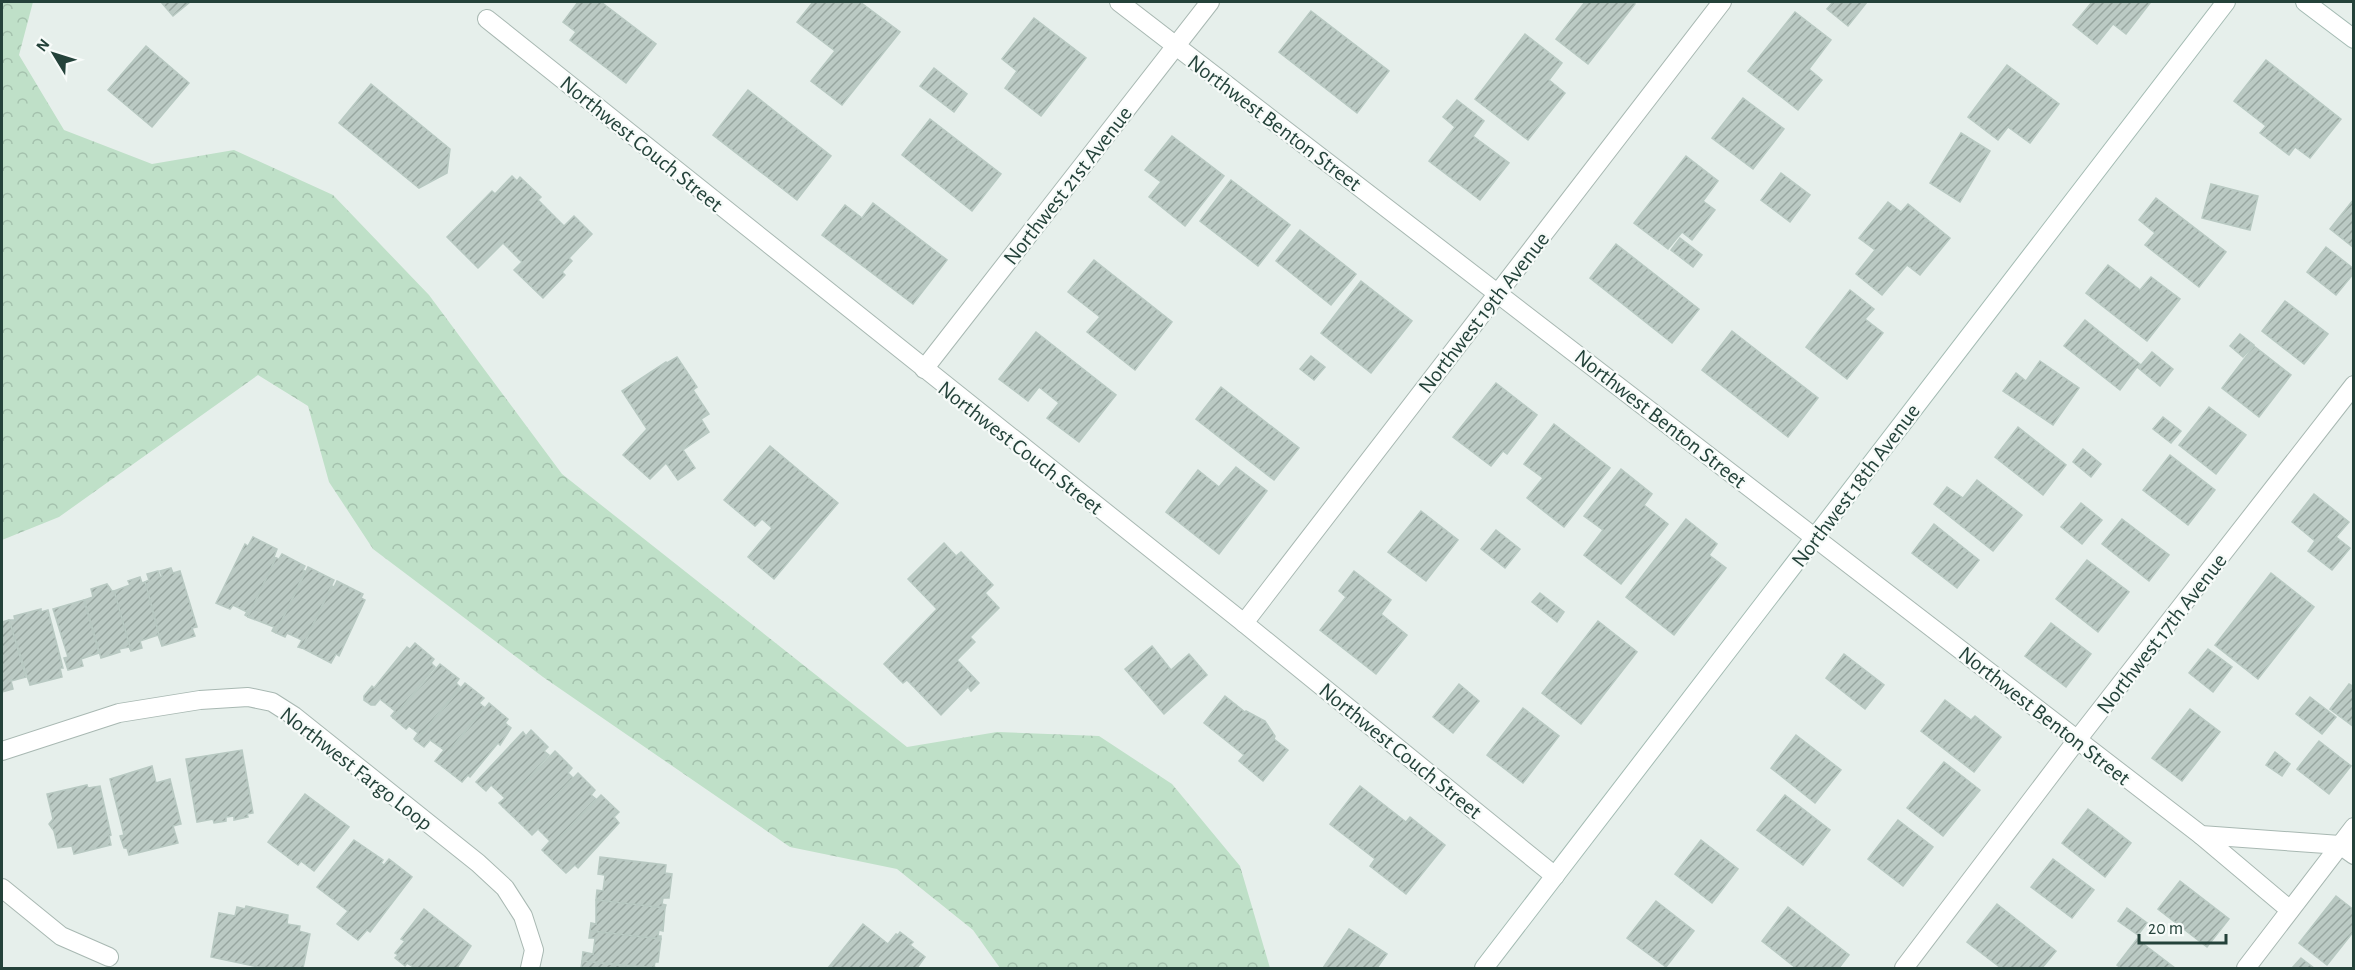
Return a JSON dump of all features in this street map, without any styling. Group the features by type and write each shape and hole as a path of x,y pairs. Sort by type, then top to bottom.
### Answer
{"street":[{"name":"Northwest Benton Street","path":"1119,2 2201,835 2290,910"},
{"name":"Northwest 21st Avenue","path":"924,369 1210,2"},
{"name":"Northwest 19th Avenue","path":"1244,623 1722,2"},
{"name":"Northwest 18th Avenue","path":"1484,969 2226,2"},
{"path":"2305,2 2351,34"},
{"name":"Northwest Couch Street","path":"487,19 1244,623 1555,876"},
{"name":"Northwest 17th Avenue","path":"1904,969 2078,740 2354,385"},
{"name":"Northwest Fargo Loop","path":"2,751 119,713 200,700 248,697 272,702 294,716 478,863 505,888 523,916 534,950 530,969"},
{"path":"2246,969 2290,910 2347,850 2354,827"},
{"path":"2201,835 2347,850"},
{"path":"2,888 61,936 109,957"}],"green space":[{"path":"2,2 33,2 19,55 64,130 152,164 234,150 333,195 429,295 562,474 907,747 997,732 1099,736 1172,784 1240,866 1270,968 1000,968 973,930 897,869 790,847 543,677 373,549 329,482 308,406 258,375 59,517 2,540"}],"building":[{"path":"161,2 190,2 173,16"},
{"path":"578,2 601,2 656,44 626,83 570,40 576,32 563,22"},
{"path":"813,2 860,2 900,32 842,105 811,81 835,51 797,22"},
{"path":"1585,2 1632,2 1635,4 1588,64 1556,39"},
{"path":"1833,2 1867,2 1848,26 1827,9"},
{"path":"2092,2 2150,3 2126,34 2113,24 2097,44 2073,25"},
{"path":"1311,11 1389,71 1357,113 1279,52"},
{"path":"1795,12 1831,40 1809,69 1822,80 1798,110 1748,71"},
{"path":"1034,18 1086,58 1041,116 1005,88 1017,71 1002,59"},
{"path":"1525,34 1562,63 1549,80 1565,93 1528,140 1475,99"},
{"path":"146,46 189,83 152,127 108,90"},
{"path":"2266,60 2341,119 2310,158 2295,147 2289,155 2260,133 2266,126 2234,101"},
{"path":"2007,65 2059,104 2030,143 2008,127 1998,140 1968,117"},
{"path":"934,68 967,94 954,112 920,86"},
{"path":"371,84 450,149 447,173 419,188 339,123"},
{"path":"748,90 831,156 797,200 713,135"},
{"path":"1743,98 1784,129 1753,169 1712,138"},
{"path":"1457,100 1484,121 1473,136 1509,163 1480,200 1429,161 1455,127 1443,117"},
{"path":"930,119 1001,174 972,211 902,155"},
{"path":"1961,133 1990,151 1960,202 1930,183"},
{"path":"1172,136 1224,176 1185,226 1149,197 1161,182 1145,170"},
{"path":"1686,156 1718,181 1703,201 1715,210 1692,240 1682,232 1668,249 1634,223"},
{"path":"1781,173 1810,195 1790,222 1761,200"},
{"path":"512,176 517,181 520,177 541,197 538,200 564,226 574,216 592,234 569,258 572,261 562,272 565,275 543,298 514,270 522,262 503,243 478,268 447,237 492,191 495,194"},
{"path":"1231,180 1290,225 1258,266 1200,221"},
{"path":"2211,184 2258,196 2250,230 2202,218"},
{"path":"2156,198 2226,252 2199,287 2145,245 2155,233 2139,220"},
{"path":"2354,199 2354,248 2330,229"},
{"path":"1888,202 1901,212 1908,204 1950,238 1920,275 1907,265 1882,295 1856,274 1875,250 1859,238"},
{"path":"873,203 947,260 913,304 822,235 845,205 862,218"},
{"path":"1300,230 1356,274 1331,305 1276,261"},
{"path":"1680,238 1702,255 1693,267 1671,250"},
{"path":"1616,244 1699,309 1672,343 1590,278"},
{"path":"2326,247 2354,269 2354,273 2336,295 2307,272"},
{"path":"1094,260 1172,322 1135,370 1087,332 1100,317 1068,292"},
{"path":"2108,265 2140,290 2151,277 2180,299 2147,341 2086,293"},
{"path":"1361,281 1412,321 1371,373 1321,333"},
{"path":"1850,290 1874,309 1865,319 1883,333 1847,379 1806,347"},
{"path":"2285,301 2328,334 2304,364 2262,331"},
{"path":"2085,320 2141,365 2152,352 2173,369 2160,386 2137,367 2120,390 2064,346"},
{"path":"1732,331 1818,398 1788,437 1702,370"},
{"path":"1036,332 1116,395 1079,442 1047,418 1059,403 1039,387 1028,401 999,379"},
{"path":"2240,334 2254,345 2243,357 2230,346"},
{"path":"2254,346 2291,375 2259,417 2222,388"},
{"path":"1311,356 1325,367 1314,380 1300,369"},
{"path":"677,357 697,387 693,390 709,414 701,419 709,432 683,450 695,468 678,480 666,463 650,479 623,455 647,429 622,391"},
{"path":"2040,361 2079,388 2053,425 2003,391 2016,373 2026,381"},
{"path":"1496,383 1537,415 1507,454 1503,451 1491,466 1453,437"},
{"path":"1221,387 1299,448 1274,480 1196,419"},
{"path":"2209,407 2246,435 2216,474 2179,445"},
{"path":"2163,417 2181,431 2171,443 2153,429"},
{"path":"1554,424 1610,468 1564,527 1527,498 1543,478 1524,464"},
{"path":"2018,427 2066,465 2043,495 1995,457"},
{"path":"770,446 838,503 774,579 748,557 772,528 762,519 755,526 724,500"},
{"path":"2083,449 2101,464 2091,477 2073,462"},
{"path":"2170,455 2215,490 2188,525 2143,490"},
{"path":"1236,467 1267,491 1219,554 1166,512 1198,470 1219,487"},
{"path":"1621,469 1652,494 1644,505 1668,524 1621,584 1584,555 1603,530 1584,516"},
{"path":"1977,480 2022,515 1993,551 1934,504 1947,487 1963,498"},
{"path":"2314,494 2349,522 2336,537 2350,548 2332,570 2308,551 2315,541 2292,522"},
{"path":"2081,503 2102,520 2082,544 2061,527"},
{"path":"1421,511 1458,540 1426,581 1388,552"},
{"path":"1686,519 1717,544 1709,555 1726,568 1674,635 1626,597"},
{"path":"2122,519 2169,555 2149,581 2102,544"},
{"path":"1934,524 1979,560 1957,588 1912,553"},
{"path":"1496,530 1520,549 1505,568 1481,549"},
{"path":"253,537 277,549 274,557 276,558 248,617 245,615 247,612 233,605 230,609 216,603 245,544 248,546"},
{"path":"944,543 956,556 961,552 993,585 985,593 999,608 970,637 975,642 957,660 979,683 971,691 968,687 941,715 907,680 903,683 884,664 937,609 908,579"},
{"path":"282,554 305,566 303,570 305,571 276,633 272,631 274,627 248,617 276,558 279,559"},
{"path":"2087,560 2129,592 2098,632 2056,599"},
{"path":"308,567 334,580 302,648 298,647 302,640 287,633 285,637 276,633"},
{"path":"171,568 173,573 180,571 197,627 192,628 195,636 162,646 145,582 149,580 147,574 158,571 160,577 162,576 160,571"},
{"path":"1354,571 1391,600 1381,614 1407,635 1376,674 1320,630 1346,597 1339,591"},
{"path":"2271,573 2314,607 2258,679 2215,645"},
{"path":"140,577 142,583 145,582 162,646 158,635 140,641 142,648 131,651 114,591 130,585 128,581"},
{"path":"337,581 363,594 361,598 365,600 339,656 336,654 331,663 302,648 332,586 334,587"},
{"path":"107,584 114,591 131,651 129,647 119,649 120,652 101,658 84,600 93,597 91,589"},
{"path":"1540,593 1564,612 1557,622 1532,602"},
{"path":"84,600 99,653 81,659 83,666 68,670 64,658 68,657 53,609"},
{"path":"41,609 41,612 48,610 63,668 60,668 62,677 30,685 9,620 15,620 14,616"},
{"path":"9,620 26,677 11,681 13,689 2,692 2,622"},
{"path":"1598,621 1637,652 1581,724 1542,693"},
{"path":"2051,623 2091,654 2066,687 2025,656"},
{"path":"415,643 434,659 431,663 435,667 393,718 391,716 395,711 380,699 375,705 371,705 364,700 364,696 372,686 374,688 407,647 410,649"},
{"path":"1152,646 1171,670 1189,654 1207,675 1164,714 1125,669"},
{"path":"2208,649 2232,667 2213,692 2189,673"},
{"path":"1844,654 1884,685 1865,709 1826,678"},
{"path":"440,664 459,679 456,683 460,687 416,741 414,739 418,733 409,726 406,729 393,718"},
{"path":"465,683 484,698 479,703 484,707 439,764 435,761 444,750 430,740 424,747 416,741"},
{"path":"1459,684 1479,701 1453,733 1433,717"},
{"path":"2349,684 2354,687 2354,727 2330,709"},
{"path":"1225,696 1245,712 1265,721 1275,736 1274,739 1288,750 1263,781 1239,761 1244,755 1204,723"},
{"path":"2310,697 2336,717 2322,734 2296,714"},
{"path":"1945,700 1971,720 1975,716 2001,737 1974,772 1921,731"},
{"path":"489,703 508,719 505,723 511,728 500,745 498,743 470,777 468,775 462,782 439,764"},
{"path":"1523,708 1559,736 1523,783 1487,755"},
{"path":"2190,709 2220,732 2182,781 2152,758"},
{"path":"531,730 548,747 544,751 549,755 503,807 499,803 505,798 491,785 486,791 476,782 523,732 526,736"},
{"path":"1796,735 1841,770 1815,803 1771,768"},
{"path":"2319,741 2351,766 2329,794 2297,769"},
{"path":"242,750 253,813 247,814 248,817 234,820 234,816 226,817 226,821 214,823 213,819 197,822 186,759"},
{"path":"555,751 572,768 568,773 573,778 525,828 503,807"},
{"path":"2275,752 2290,764 2282,776 2266,765"},
{"path":"1944,762 1980,790 1943,836 1907,808"},
{"path":"152,766 156,783 170,779 181,824 173,826 178,843 129,855 120,836 124,835 110,779"},
{"path":"578,773 595,790 591,795 596,799 545,853 542,850 550,841 538,829 532,835 525,828"},
{"path":"87,785 88,788 100,786 111,835 109,836 111,845 74,854 72,846 58,848 54,831 49,824 53,819 47,794"},
{"path":"1360,786 1406,822 1410,817 1445,845 1406,894 1370,866 1375,859 1330,824"},
{"path":"305,794 349,827 314,871 301,861 298,865 268,842"},
{"path":"601,795 619,812 614,817 619,823 578,868 575,865 566,873 545,853"},
{"path":"1785,795 1830,830 1803,865 1757,830"},
{"path":"2088,809 2131,843 2105,877 2062,843"},
{"path":"1898,820 1933,847 1903,886 1868,859"},
{"path":"354,840 383,860 381,863 384,865 389,859 412,877 370,932 367,930 358,940 337,924 348,911 317,887"},
{"path":"1701,840 1738,869 1712,903 1675,874"},
{"path":"600,857 666,865 665,873 672,874 669,898 663,898 662,904 666,905 665,908 596,900 597,890 603,891 605,875 598,874"},
{"path":"2053,859 2094,890 2072,918 2031,887"},
{"path":"2180,881 2229,919 2207,947 2158,909"},
{"path":"2336,896 2354,910 2354,931 2327,965 2299,943"},
{"path":"596,900 665,908 663,931 659,930 658,936 661,936 661,939 590,931 591,923 596,924"},
{"path":"1656,901 1694,931 1666,967 1627,938"},
{"path":"1997,904 2056,951 2042,968 2001,968 1967,942"},
{"path":"246,906 288,915 287,924 300,926 299,931 310,934 303,968 263,968 211,957 219,913 235,916 237,907 245,909"},
{"path":"1788,907 1849,955 1839,968 1796,968 1762,941"},
{"path":"2127,908 2147,923 2138,935 2118,921"},
{"path":"424,909 471,946 457,968 415,968 407,963 405,966 395,958 398,955 395,953 405,941 401,939"},
{"path":"863,924 888,944 900,932 913,942 910,945 925,957 917,968 828,968"},
{"path":"1349,929 1387,954 1377,968 1323,968"},
{"path":"590,931 661,939 658,962 655,962 654,967 657,968 582,961 583,952 593,954 595,938 589,938"},
{"path":"2137,939 2175,968 2121,968 2117,965"},
{"path":"2301,958 2314,968 2292,968"},
{"path":"582,961 643,968 581,968"}]}
